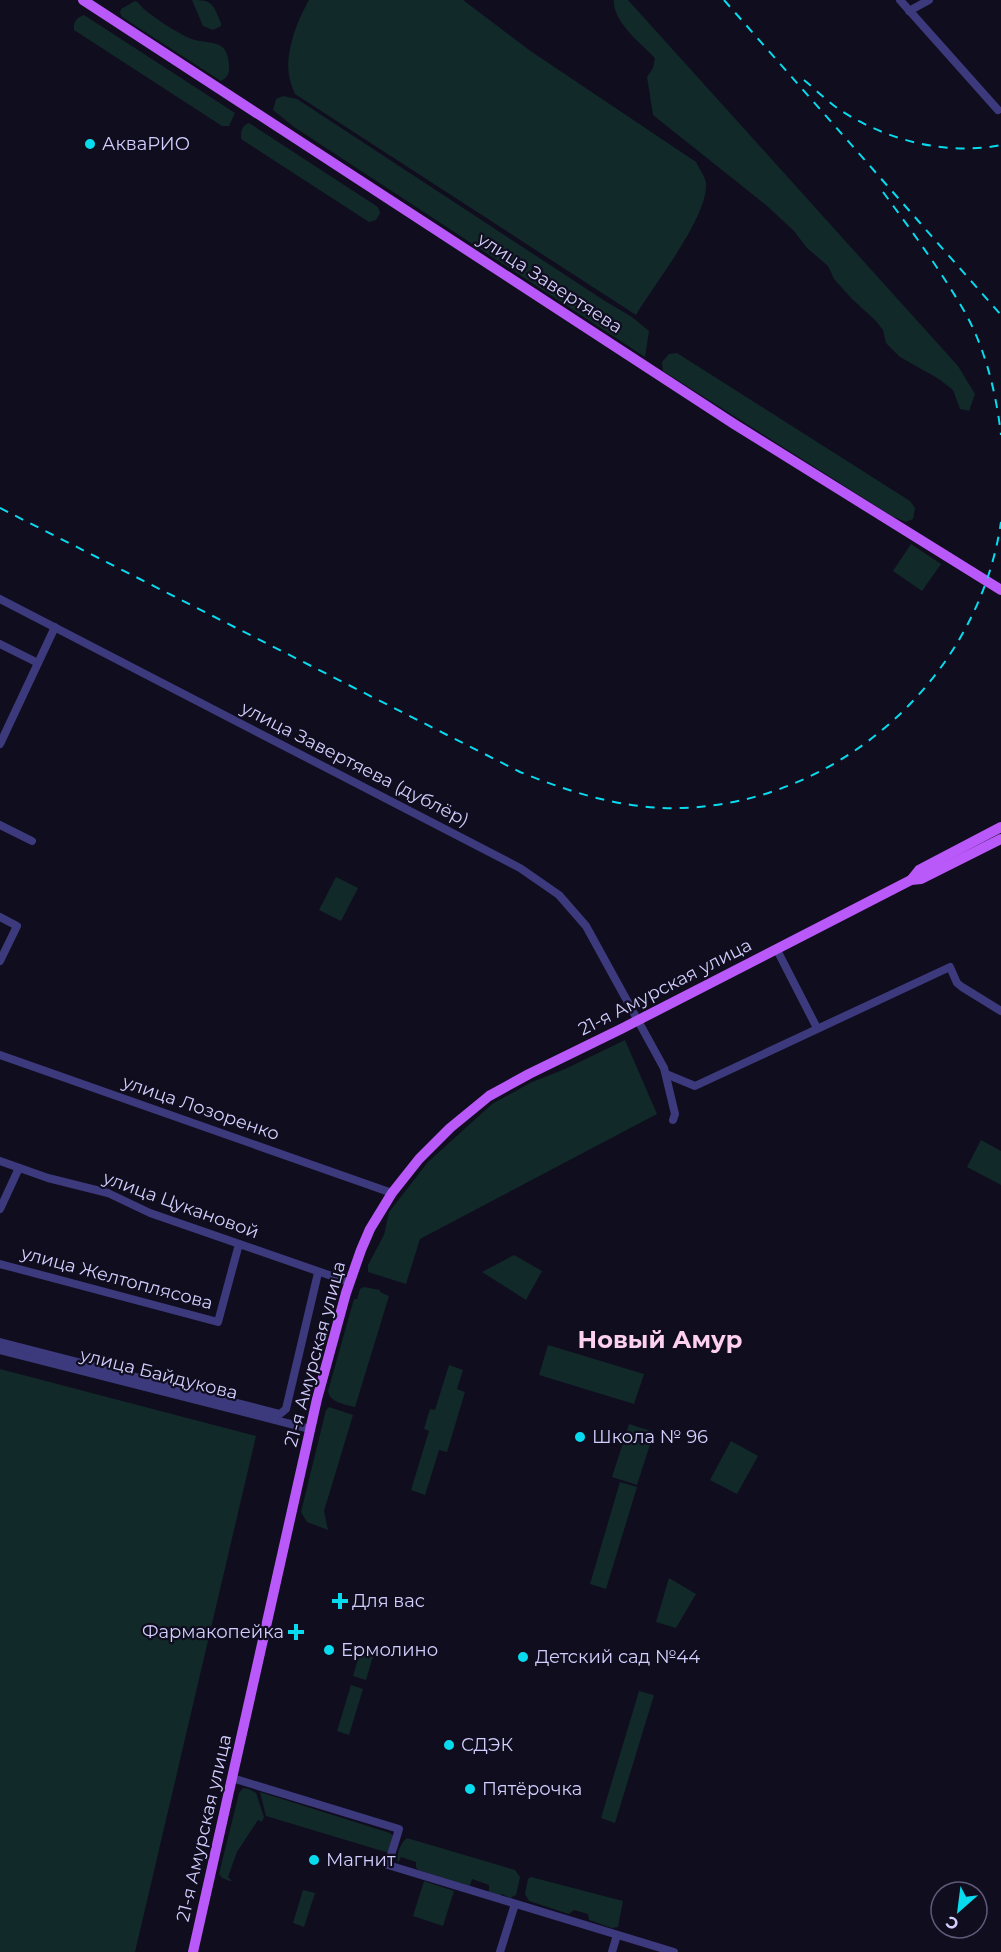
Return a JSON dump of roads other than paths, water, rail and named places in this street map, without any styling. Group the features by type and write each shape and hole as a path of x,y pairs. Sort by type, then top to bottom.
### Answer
{"main road":[{"name":"улица Завертяева","path":"83,0 734,423 999,591"},
{"name":"21-я Амурская улица","path":"911,880 919,870 1001,826"},
{"name":"21-я Амурская улица","path":"192,1952 310,1429 349,1282 370,1229 392,1193 426,1151 489,1096 911,880 921,879 1001,839"}],"street":[{"path":"900,0 998,110"},
{"path":"909,11 929,0"},
{"name":"улица Завертяева (дублёр)","path":"0,599 510,863 560,895 586,926 637,1020 648,1035 666,1074 675,1114 673,1120"},
{"path":"1,741 55,627"},
{"path":"0,644 38,663"},
{"path":"0,825 32,841"},
{"path":"0,917 17,926 0,960"},
{"path":"777,950 817,1028"},
{"path":"666,1074 695,1086 950,967 957,983 1001,1011"},
{"name":"улица Лозоренко","path":"0,1055 392,1193"},
{"name":"улица Цукановой","path":"0,1161 48,1178 108,1193 150,1213 349,1282"},
{"path":"0,1209 19,1168"},
{"name":"улица Желтоплясова","path":"0,1264 218,1322 239,1244"},
{"name":"улица Байдукова","path":"0,1342 280,1414 284,1413 318,1273"},
{"name":"улица Байдукова","path":"0,1350 310,1429"},
{"path":"232,1778 399,1829 388,1865 674,1952"},
{"path":"500,1952 515,1904"},
{"path":"612,1952 617,1935"}],"railway":[{"path":"724,0 1001,315"},
{"path":"804,80 840,110 858,121 897,137 938,147 980,148 1001,145"},
{"path":"883,192 935,264 971,324 988,370 1001,435"},
{"path":"0,508 520,772 599,799 661,808 683,808 741,800 796,783 847,756 892,721 932,679 964,632 987,579 1001,522"}],"place":[{"name":"АкваРИО","path":"90,144"},
{"name":"Школа № 96","path":"580,1437"},
{"name":"Для вас","path":"340,1601"},
{"name":"Фармакопейка","path":"296,1632"},
{"name":"Ермолино","path":"329,1650"},
{"name":"Детский сад №44","path":"523,1657"},
{"name":"СДЭК","path":"449,1745"},
{"name":"Пятёрочка","path":"470,1789"},
{"name":"Магнит","path":"314,1860"}],"district":[{"name":"Новый Амур","path":"660,1339"}]}
